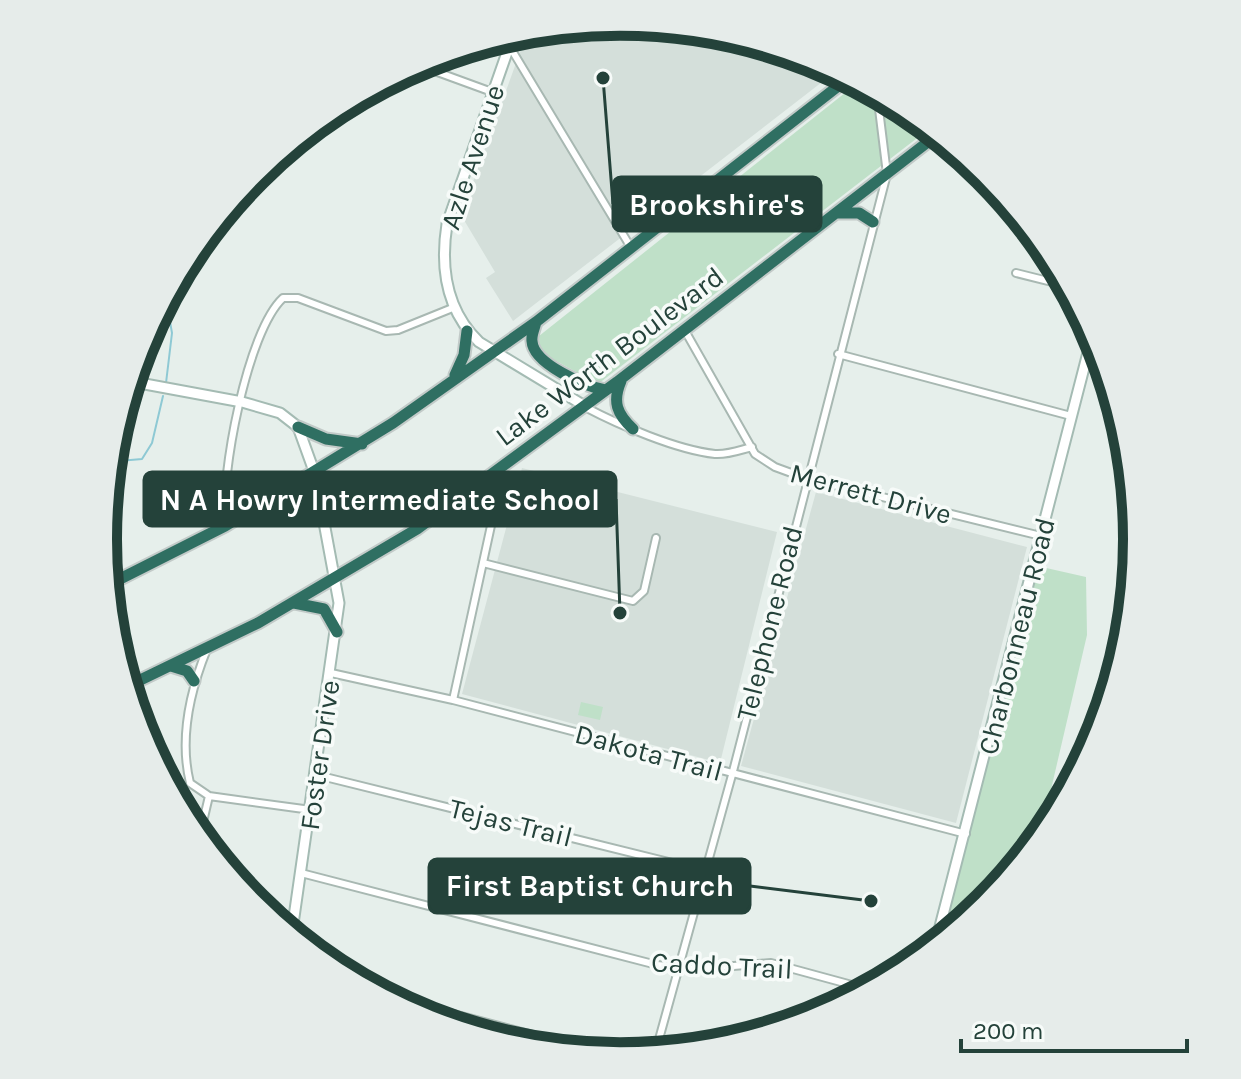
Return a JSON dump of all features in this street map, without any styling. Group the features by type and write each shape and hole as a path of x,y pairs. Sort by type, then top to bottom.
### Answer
{"highway":[{"path":"119,579 225,526 362,444 536,322 838,86"},
{"name":"Lake Worth Boulevard","path":"138,681 207,649 337,579 463,496 622,378 929,141"},
{"path":"836,213 859,213 873,222"},
{"path":"536,322 531,340 535,352 581,384 605,390"},
{"path":"451,381 464,355 467,331"},
{"path":"622,378 616,392 617,411 633,429"},
{"path":"298,427 326,439 362,444"},
{"path":"463,496 483,506 492,516"},
{"path":"294,603 324,609 337,632"},
{"path":"170,666 187,671 194,681"}],"street":[{"path":"512,48 630,246"},
{"name":"Azle Avenue","path":"493,351 467,331 455,307 443,265 447,224 508,49"},
{"path":"435,71 492,92"},
{"name":"Telephone Road","path":"658,1042 732,775 805,478 887,174 879,107"},
{"path":"1016,273 1053,282"},
{"path":"225,526 224,510 242,402 259,332 271,309 283,298 298,298 386,331 398,330 455,307"},
{"path":"493,351 583,405 633,429 713,454 752,447 684,329"},
{"name":"Charbonneau Road","path":"940,928 1088,352"},
{"path":"838,354 1071,416"},
{"path":"142,384 242,402 280,413 298,427"},
{"name":"Foster Drive","path":"293,922 337,632 337,579 315,474 298,427"},
{"name":"Merrett Drive","path":"752,447 765,462 805,478 1041,536"},
{"path":"453,700 504,466"},
{"path":"483,563 633,601 644,591 656,538"},
{"path":"207,649 194,681 184,758 190,783 209,796 311,810"},
{"name":"Dakota Trail","path":"331,673 453,700 966,834"},
{"name":"Tejas Trail","path":"317,775 705,871"},
{"path":"203,821 209,796"},
{"name":"Caddo Trail","path":"301,873 679,968 771,963 854,985"},
{"path":"453,1014 533,1035"}],"shaded area":[{"path":"588,37 686,40 751,53 825,80 513,321 486,278 495,272 461,215 522,46"},
{"path":"522,468 777,532 720,763 462,694"},
{"path":"816,492 1027,547 956,823 741,766"}],"green space":[{"path":"848,91 921,135 598,384 540,352 539,336"},
{"path":"1033,565 1086,577 1087,635 1050,802 999,871 977,896 939,929"},
{"path":"581,702 603,707 600,720 578,715"}],"waterway":[{"path":"166,383 172,333 169,317"},
{"path":"123,461 142,459 152,443 163,396"}],"place":[{"name":"Brookshire's","path":"603,78"},
{"name":"N A Howry Intermediate School","path":"620,613"},
{"name":"First Baptist Church","path":"871,901"}]}
